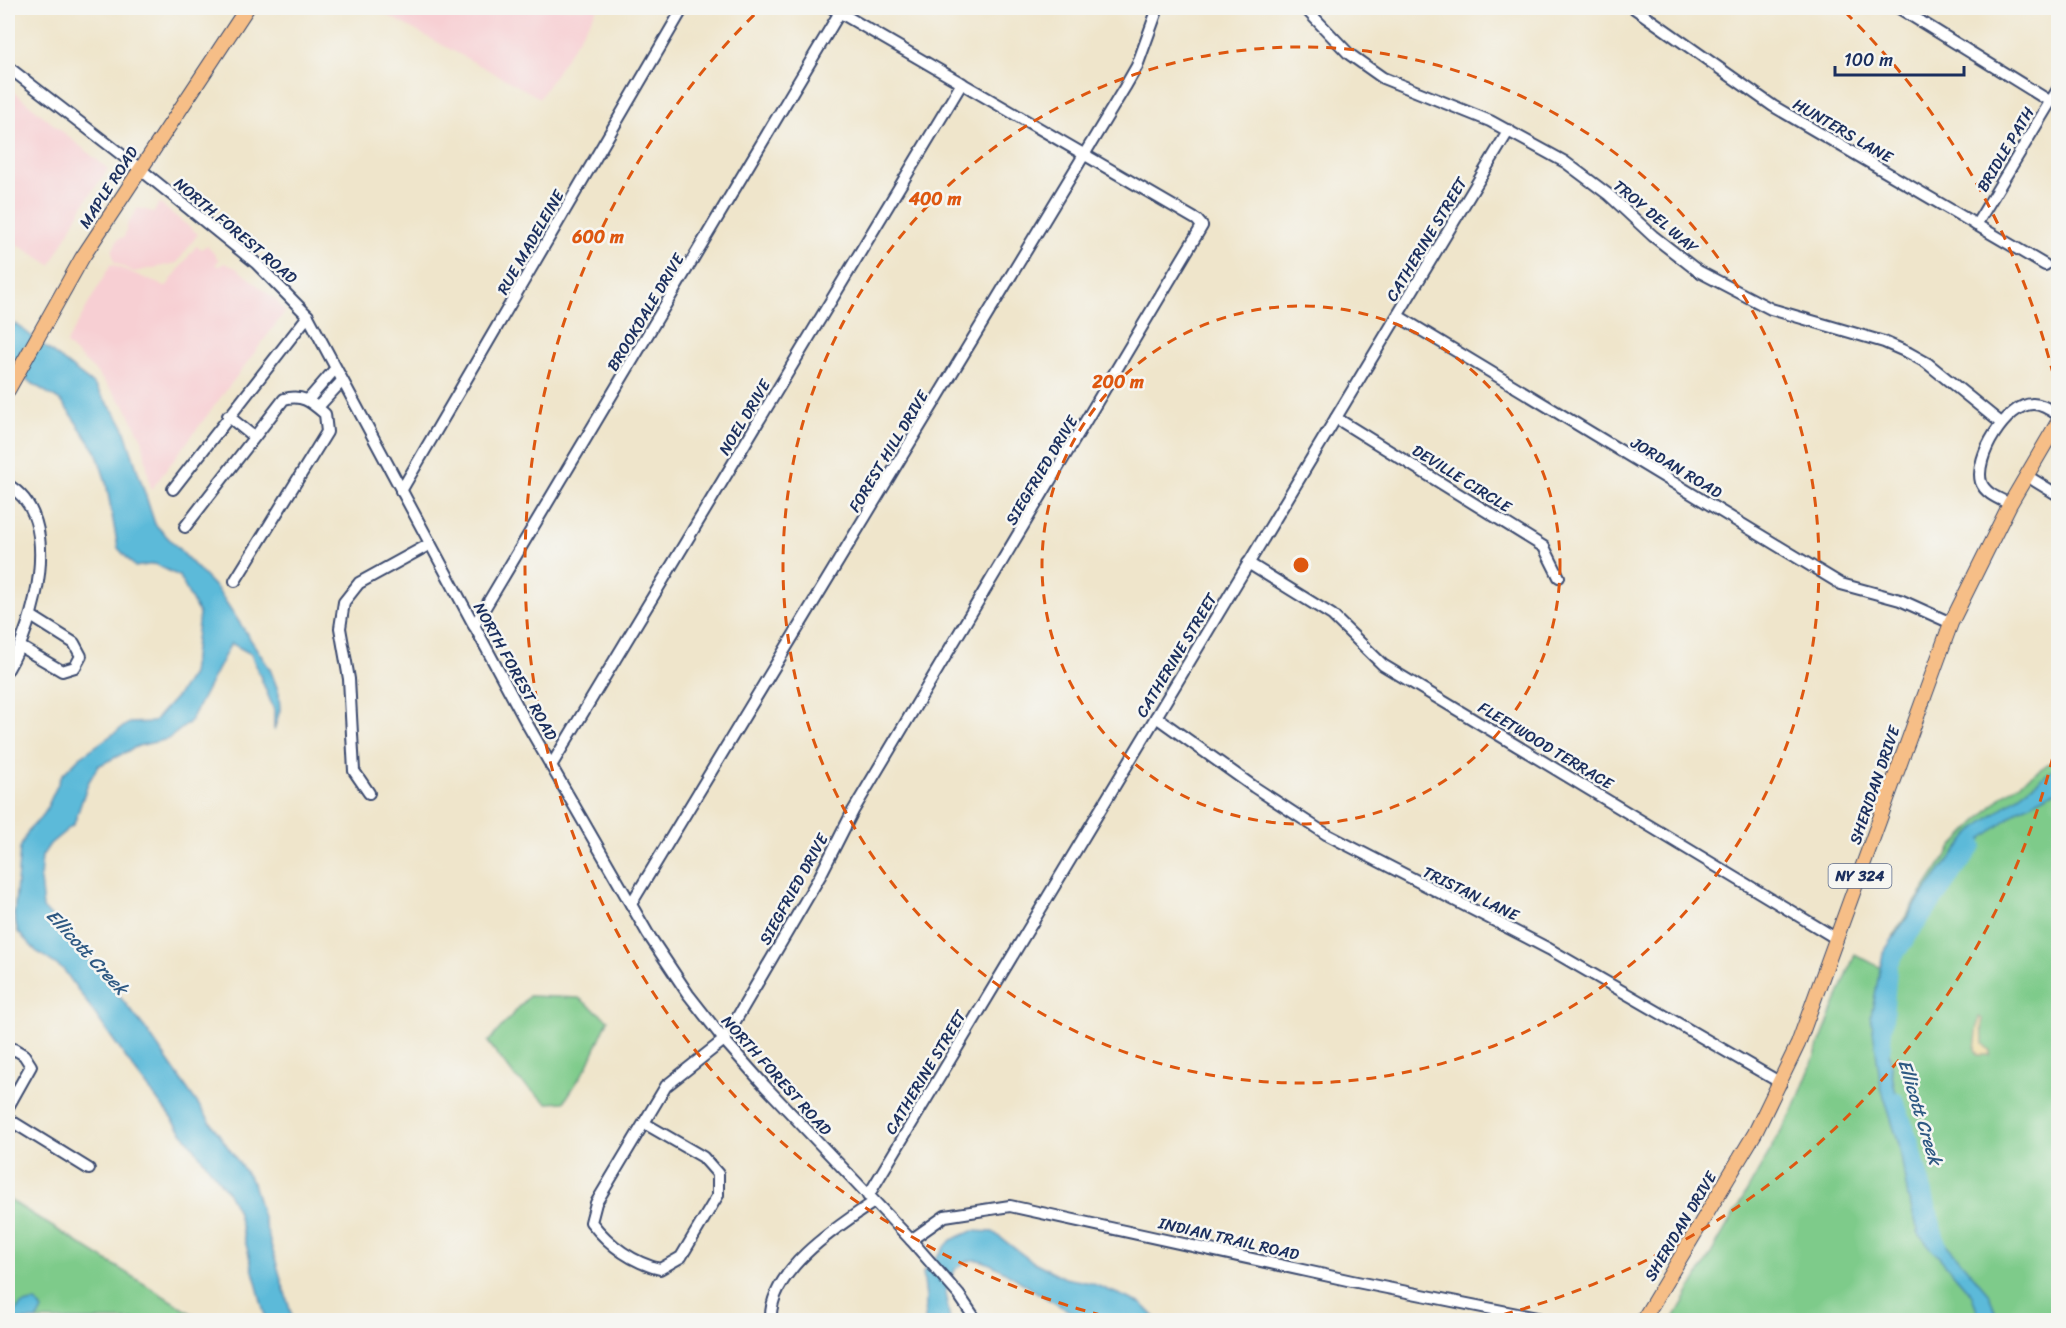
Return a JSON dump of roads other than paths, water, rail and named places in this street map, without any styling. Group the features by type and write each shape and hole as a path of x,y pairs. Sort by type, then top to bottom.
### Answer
{"main road":[{"name":"MAPLE ROAD","path":"10,387 82,258 247,8"},
{"name":"SHERIDAN DRIVE","path":"1643,1320 1755,1133 1781,1083 1837,939 1951,623 2010,504 2058,422"}],"street":[{"name":"RUE MADELEINE","path":"401,491 683,8"},
{"name":"FOREST HILL DRIVE","path":"631,904 1137,66 1158,8"},
{"name":"TROY DEL WAY","path":"1305,8 1349,54 1383,78 1509,130 1585,176 1698,271 1744,298 1771,309 1884,342 1909,353 1927,363 2001,423"},
{"name":"HUNTERS LANE","path":"1634,8 1773,106 2045,265"},
{"path":"1899,8 2051,102"},
{"name":"SIEGFRIED DRIVE","path":"724,1040 820,876 853,811 1200,234 1202,226 1197,220 836,10"},
{"name":"BROOKDALE DRIVE","path":"474,626 836,10"},
{"name":"NORTH FOREST ROAD","path":"8,67 140,169 256,263 308,316 551,766 631,904 688,994 724,1040 911,1240 959,1295 976,1320"},
{"name":"NOEL DRIVE","path":"551,766 962,82"},
{"name":"BRIDLE PATH","path":"1976,225 2058,89"},
{"name":"CATHERINE STREET","path":"871,1199 1156,717 1509,130"},
{"path":"173,489 308,316"},
{"name":"JORDAN ROAD","path":"1398,316 1841,584 1900,600 1951,623"},
{"path":"308,400 335,369"},
{"path":"318,407 342,381"},
{"path":"185,526 284,399 297,396 308,400 325,414 327,432 235,581"},
{"path":"2010,504 1987,492 1981,484 1980,474 1990,441 2001,423 2018,410 2034,404 2058,415"},
{"path":"228,416 254,437"},
{"name":"DEVILLE CIRCLE","path":"1336,418 1544,548 1559,577"},
{"path":"2027,476 2058,495"},
{"path":"8,485 28,506 36,531 39,579 21,647 8,669"},
{"path":"369,793 354,771 349,679 340,628 344,602 359,583 430,544"},
{"name":"FLEETWOOD TERRACE","path":"1248,564 1332,615 1383,665 1837,939"},
{"path":"21,647 62,671 75,667 81,656 74,642 31,616"},
{"name":"TRISTAN LANE","path":"1156,717 1254,788 1326,834 1549,949 1781,1083"},
{"path":"644,1123 703,1157 718,1174 718,1195 681,1257 660,1269 639,1264 603,1238 591,1222 596,1203 666,1086 724,1040"},
{"path":"8,1053 14,1049 24,1055 31,1066 8,1107"},
{"path":"8,1119 89,1169"},
{"path":"771,1320 774,1301 793,1267 820,1239 871,1199"},
{"name":"INDIAN TRAIL ROAD","path":"911,1240 945,1216 1010,1206 1352,1281 1547,1320"}],"water":[{"path":"16,324 94,385 122,423 155,524 218,590 270,669 279,693 280,710 274,730 274,710 251,654 231,643 190,722 168,739 138,746 98,766 88,783 74,824 50,844 42,856 40,879 43,908 75,941 145,1028 253,1183 293,1320 266,1320 237,1210 227,1191 133,1068 64,970 36,951 18,932 14,916 20,848 28,831 44,814 62,775 80,757 129,723 153,722 177,696 192,674 199,614 179,576 155,564 135,567 118,548 106,482 96,451 62,402 8,368 8,326"},
{"path":"2058,766 2058,790 2020,809 1983,838 1933,898 1892,954 1884,1019 1894,1085 1930,1225 1988,1293 1999,1320 1981,1320 1971,1294 1919,1234 1908,1197 1899,1145 1881,1087 1871,1016 1883,953 1923,894 1971,832"},
{"path":"972,1231 993,1232 1030,1260 1065,1278 1091,1283 1142,1304 1158,1320 1105,1319 1075,1313 994,1266 973,1260 956,1268 945,1293 950,1320 925,1320 926,1298 923,1272 951,1240"},
{"path":"36,1301 42,1310 37,1320 8,1320 21,1305"}],"waterway":[{"name":"Ellicott Creek","path":"1883,1049 1890,963 1975,845"},
{"name":"Ellicott Creek","path":"1896,1100 1912,1143 1939,1246"}]}
